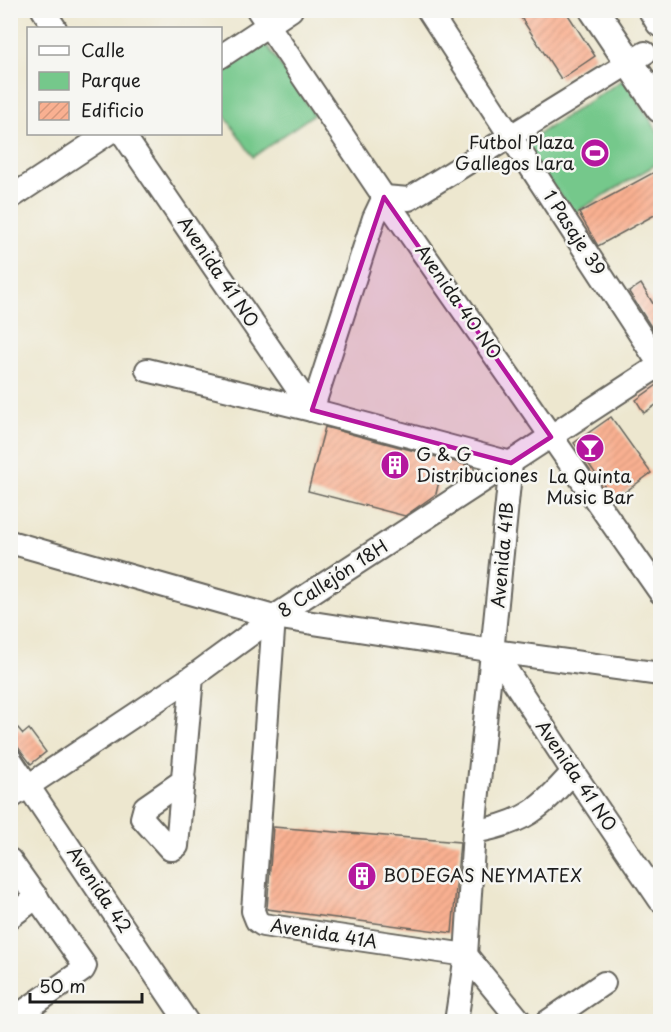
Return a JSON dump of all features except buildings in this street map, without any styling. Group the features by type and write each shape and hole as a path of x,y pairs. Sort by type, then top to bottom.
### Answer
{"main road":[{"path":"594,10 637,58 660,77"},
{"path":"616,10 660,108"},
{"path":"652,10 660,22"}],"street":[{"path":"43,10 54,27"},
{"path":"222,55 263,18 291,10"},
{"name":"1 Pasaje 39","path":"428,10 660,365"},
{"name":"Avenida 40 NO","path":"263,18 384,197 660,592"},
{"path":"312,410 374,218 384,197 409,200 637,58"},
{"path":"10,198 105,135"},
{"name":"Avenida 41 NO","path":"124,135 312,410"},
{"name":"8 Callejón 18H","path":"10,798 192,677 274,617 660,365"},
{"path":"147,370 312,410 511,463"},
{"name":"Avenida 41B","path":"456,1022 466,955 474,832 494,651 511,463"},
{"path":"10,542 274,617 660,674"},
{"name":"Avenida 41A","path":"274,617 253,911 257,921 263,925 466,955"},
{"name":"Avenida 41 NO","path":"494,651 660,900"},
{"path":"184,780 192,677"},
{"name":"Avenida 42","path":"10,759 30,785 183,1020"},
{"path":"474,832 508,825 528,816 549,799 573,772"},
{"path":"10,860 85,966 83,970 10,1021"},
{"path":"10,917 37,897"},
{"path":"466,955 521,1022"},
{"path":"547,1022 604,983"}],"highlighted area":[{"path":"384,197 551,437 511,463 312,410"}],"green space":[{"path":"264,41 314,114 253,157 222,111 222,69"},
{"name":"Futbol Plaza Gallegos Lara","path":"624,79 660,135 660,162 573,214 523,144"}],"place":[{"name":"Futbol Plaza Gallegos Lara","path":"595,153"},
{"name":"La Quinta Music Bar","path":"590,448"},
{"name":"G & G Distribuciones","path":"395,465"},
{"name":"BODEGAS NEYMATEX","path":"362,876"}]}
